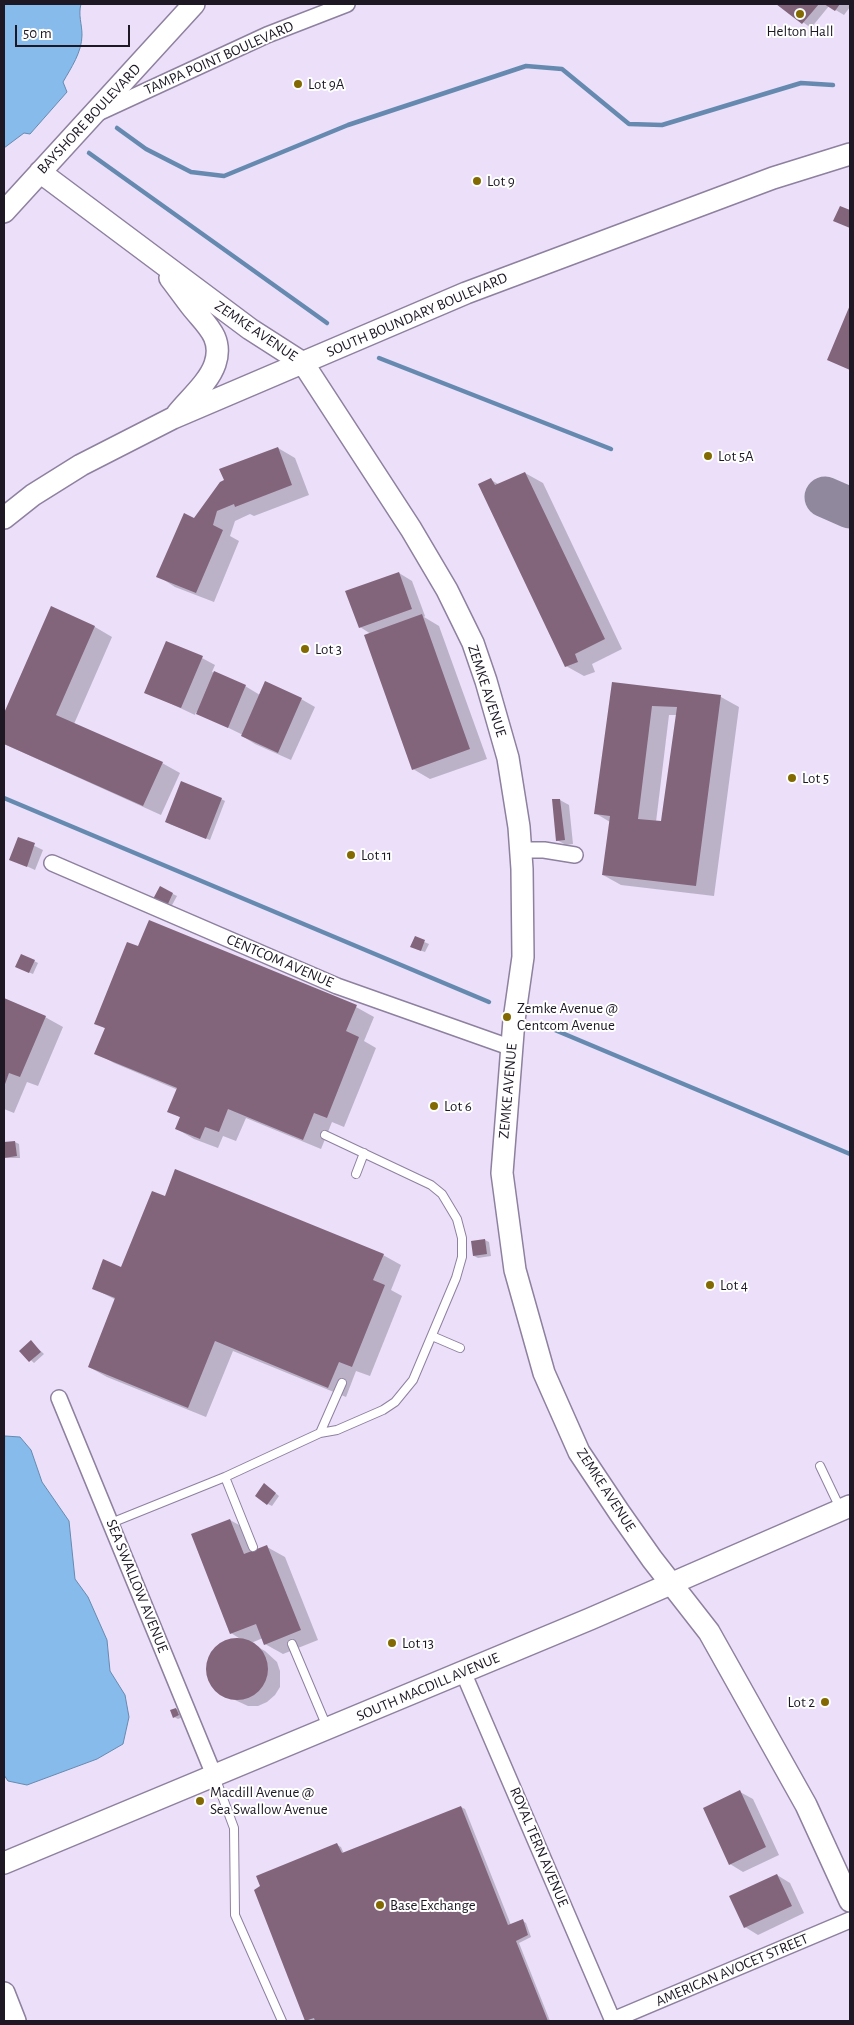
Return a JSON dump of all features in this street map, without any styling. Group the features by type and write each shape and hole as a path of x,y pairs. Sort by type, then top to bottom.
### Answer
{"street":[{"name":"BAYSHORE BOULEVARD","path":"4,212 194,4"},
{"name":"TAMPA POINT BOULEVARD","path":"92,116 267,35 347,4"},
{"name":"SOUTH BOUNDARY BOULEVARD","path":"4,518 32,495 80,465 173,418 466,292 772,178 850,154"},
{"name":"ZEMKE AVENUE","path":"40,172 250,329 303,363 411,529 447,590 472,643 486,681 508,758 519,827 523,958 512,1048 502,1173 514,1270 544,1373 580,1452 619,1512 670,1584 708,1632 806,1805 850,1900"},
{"name":"ZEMKE AVENUE","path":"158,261 193,308 210,326 216,340 215,364 206,380 173,418"},
{"path":"521,850 544,850 575,855"},
{"name":"CENTCOM AVENUE","path":"52,863 337,986 512,1048"},
{"name":"SEA SWALLOW AVENUE","path":"59,1398 214,1775"},
{"name":"SOUTH MACDILL AVENUE","path":"4,1863 464,1672 846,1508"},
{"name":"ROYAL TERN AVENUE","path":"464,1672 613,2021"},
{"name":"AMERICAN AVOCET STREET","path":"613,2021 850,1920"},
{"path":"4,1993 15,2021"}],"lane":[{"path":"111,1523 225,1477 320,1433 337,1430 383,1410 395,1402 413,1380 461,1264 462,1238 457,1219 442,1194 431,1184 325,1135"},
{"path":"356,1174 364,1153"},
{"path":"432,1336 460,1348"},
{"path":"320,1433 342,1383"},
{"path":"820,1466 846,1508"},
{"path":"225,1477 252,1547"},
{"path":"292,1644 328,1728"},
{"path":"214,1775 234,1828 235,1915 282,2021"}],"water":[{"path":"4,4 81,4 82,41 73,65 63,82 67,92 30,134 24,133 4,148"},
{"path":"5,1436 20,1437 31,1450 42,1482 69,1521 75,1579 88,1597 107,1640 110,1671 125,1695 129,1717 123,1744 97,1759 27,1785 8,1781 4,1775"}],"building":[{"name":"Helton Hall","path":"776,4 819,4 802,24"},
{"name":"Helton Hall","path":"824,4 840,4 835,11"},
{"path":"840,206 850,210 850,228 833,221"},
{"path":"850,305 850,370 827,360"},
{"path":"278,447 292,485 235,507 234,504 217,511 213,525 223,530 196,593 156,577 184,513 194,518 220,482 224,480 219,469"},
{"path":"525,472 605,639 575,654 578,662 565,667 478,484 491,478 495,485"},
{"path":"399,572 412,609 359,628 345,591"},
{"path":"51,606 95,626 56,715 163,762 143,806 4,744 4,713"},
{"path":"422,614 470,749 412,770 364,635"},
{"path":"166,641 203,656 181,708 144,693"},
{"path":"214,671 246,685 228,728 196,714"},
{"path":"265,681 302,698 278,753 241,736"},
{"path":"612,682 721,695 696,886 602,875 610,816 594,814","holes":["652,706 677,707 661,821 638,819"]},
{"path":"181,781 222,798 206,839 165,822"},
{"path":"552,799 560,799 565,840 556,841"},
{"path":"18,837 35,843 27,867 9,860"},
{"path":"160,886 173,893 167,906 153,899"},
{"path":"149,920 357,1005 346,1031 359,1037 327,1118 314,1113 303,1140 228,1109 219,1132 205,1127 200,1139 175,1129 180,1117 167,1112 177,1088 94,1054 105,1028 94,1024 127,942 138,946"},
{"path":"415,936 425,940 421,951 410,947"},
{"path":"21,954 35,960 29,973 15,967"},
{"path":"4,998 46,1016 20,1077 9,1073 4,1087"},
{"path":"15,1141 17,1156 4,1158 4,1142"},
{"path":"175,1169 384,1254 373,1280 385,1285 352,1367 339,1362 328,1388 215,1341 188,1408 88,1367 115,1298 92,1289 103,1259 121,1267 152,1191 165,1196"},
{"path":"485,1239 487,1254 473,1256 471,1241"},
{"path":"31,1340 41,1352 29,1362 19,1351"},
{"path":"264,1483 276,1493 267,1505 255,1496"},
{"path":"230,1519 244,1554 267,1545 301,1630 264,1645 256,1624 230,1634 191,1534"},
{"path":"237,1638 254,1643 259,1647 263,1652 268,1669 263,1686 259,1691 254,1695 237,1700 220,1695 215,1691 211,1686 206,1669 211,1652 215,1647 220,1643"},
{"path":"176,1708 179,1715 173,1718 170,1710"},
{"path":"740,1790 766,1847 729,1865 703,1808"},
{"name":"Base Exchange","path":"461,1806 508,1925 523,1919 528,1935 516,1941 548,2021 315,2021 314,2018 305,2021 254,1890 260,1886 256,1876 337,1843 342,1853"},
{"path":"777,1874 792,1906 744,1928 729,1896"}],"waterway":[{"path":"117,128 146,149 191,172 224,176 348,125 526,66 562,69 629,124 662,125 801,83 833,85"},
{"path":"89,153 327,323"},
{"path":"379,358 611,449"},
{"path":"4,798 489,1002"},
{"path":"543,1025 850,1154"}],"taxiway":[{"path":"825,497 850,508"}],"place":[{"name":"Helton Hall","path":"800,14"},
{"name":"Lot 9A","path":"298,84"},
{"name":"Lot 9","path":"477,181"},
{"name":"Lot 5A","path":"708,456"},
{"name":"Lot 3","path":"305,649"},
{"name":"Lot 5","path":"792,778"},
{"name":"Lot 11","path":"351,855"},
{"name":"Zemke Avenue @ Centcom Avenue","path":"507,1017"},
{"name":"Lot 6","path":"434,1106"},
{"name":"Lot 4","path":"710,1285"},
{"name":"Lot 13","path":"392,1643"},
{"name":"Lot 2","path":"825,1702"},
{"name":"Macdill Avenue @ Sea Swallow Avenue","path":"200,1801"},
{"name":"Base Exchange","path":"380,1905"}]}
